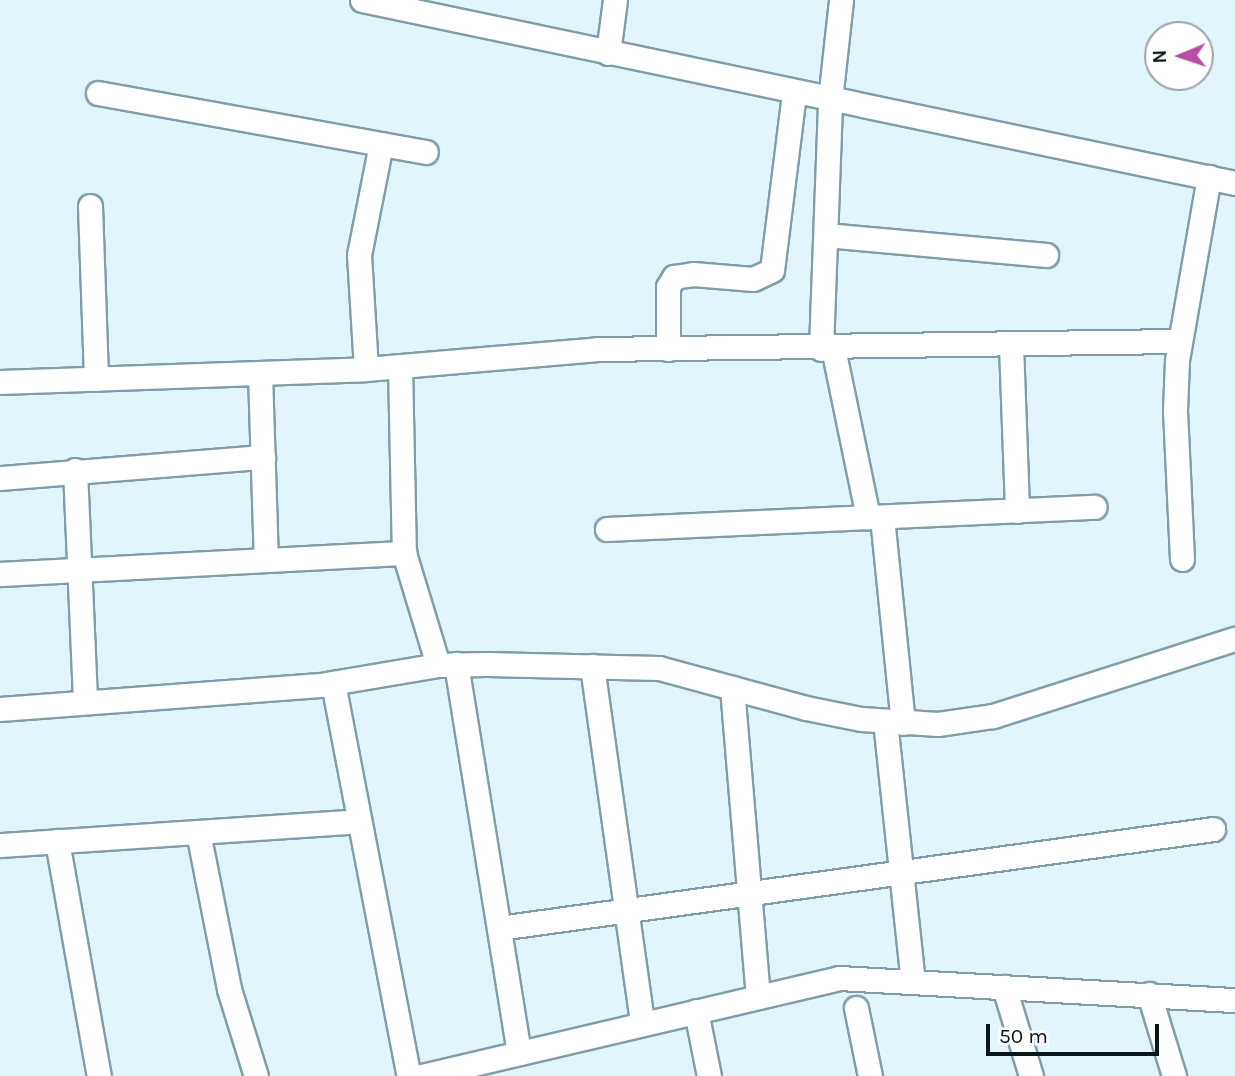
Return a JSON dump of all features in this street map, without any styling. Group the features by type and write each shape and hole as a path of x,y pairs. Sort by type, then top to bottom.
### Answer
{"street":[{"path":"362,0 794,93 1235,183"},
{"path":"608,53 615,0"},
{"path":"841,0 830,100 825,235 827,349 875,517 894,722 901,873 912,982"},
{"path":"98,93 426,152"},
{"path":"668,349 667,288 674,277 693,274 753,279 772,270 794,93"},
{"path":"366,369 359,255 381,144"},
{"path":"1182,559 1175,410 1180,341 1209,177"},
{"path":"90,206 96,379"},
{"path":"825,235 1046,255"},
{"path":"0,382 366,369 598,349 827,349 1180,341"},
{"path":"1011,345 1017,511"},
{"path":"400,366 404,553 447,664 499,928 519,1053"},
{"path":"260,373 266,560"},
{"path":"0,478 263,457"},
{"path":"75,470 85,701"},
{"path":"607,529 1095,507"},
{"path":"0,574 404,553"},
{"path":"0,709 332,683 447,664 659,668 806,708 894,722 973,721 1235,639"},
{"path":"592,666 642,1024"},
{"path":"332,683 409,1076"},
{"path":"732,688 758,997"},
{"path":"0,845 358,821"},
{"path":"499,928 1213,830"},
{"path":"198,832 229,989 256,1076"},
{"path":"57,841 99,1076"},
{"path":"422,1076 839,978 1235,1000"},
{"path":"1004,987 1031,1076"},
{"path":"1149,994 1174,1076"},
{"path":"856,1009 870,1076"},
{"path":"696,1011 709,1076"}]}
